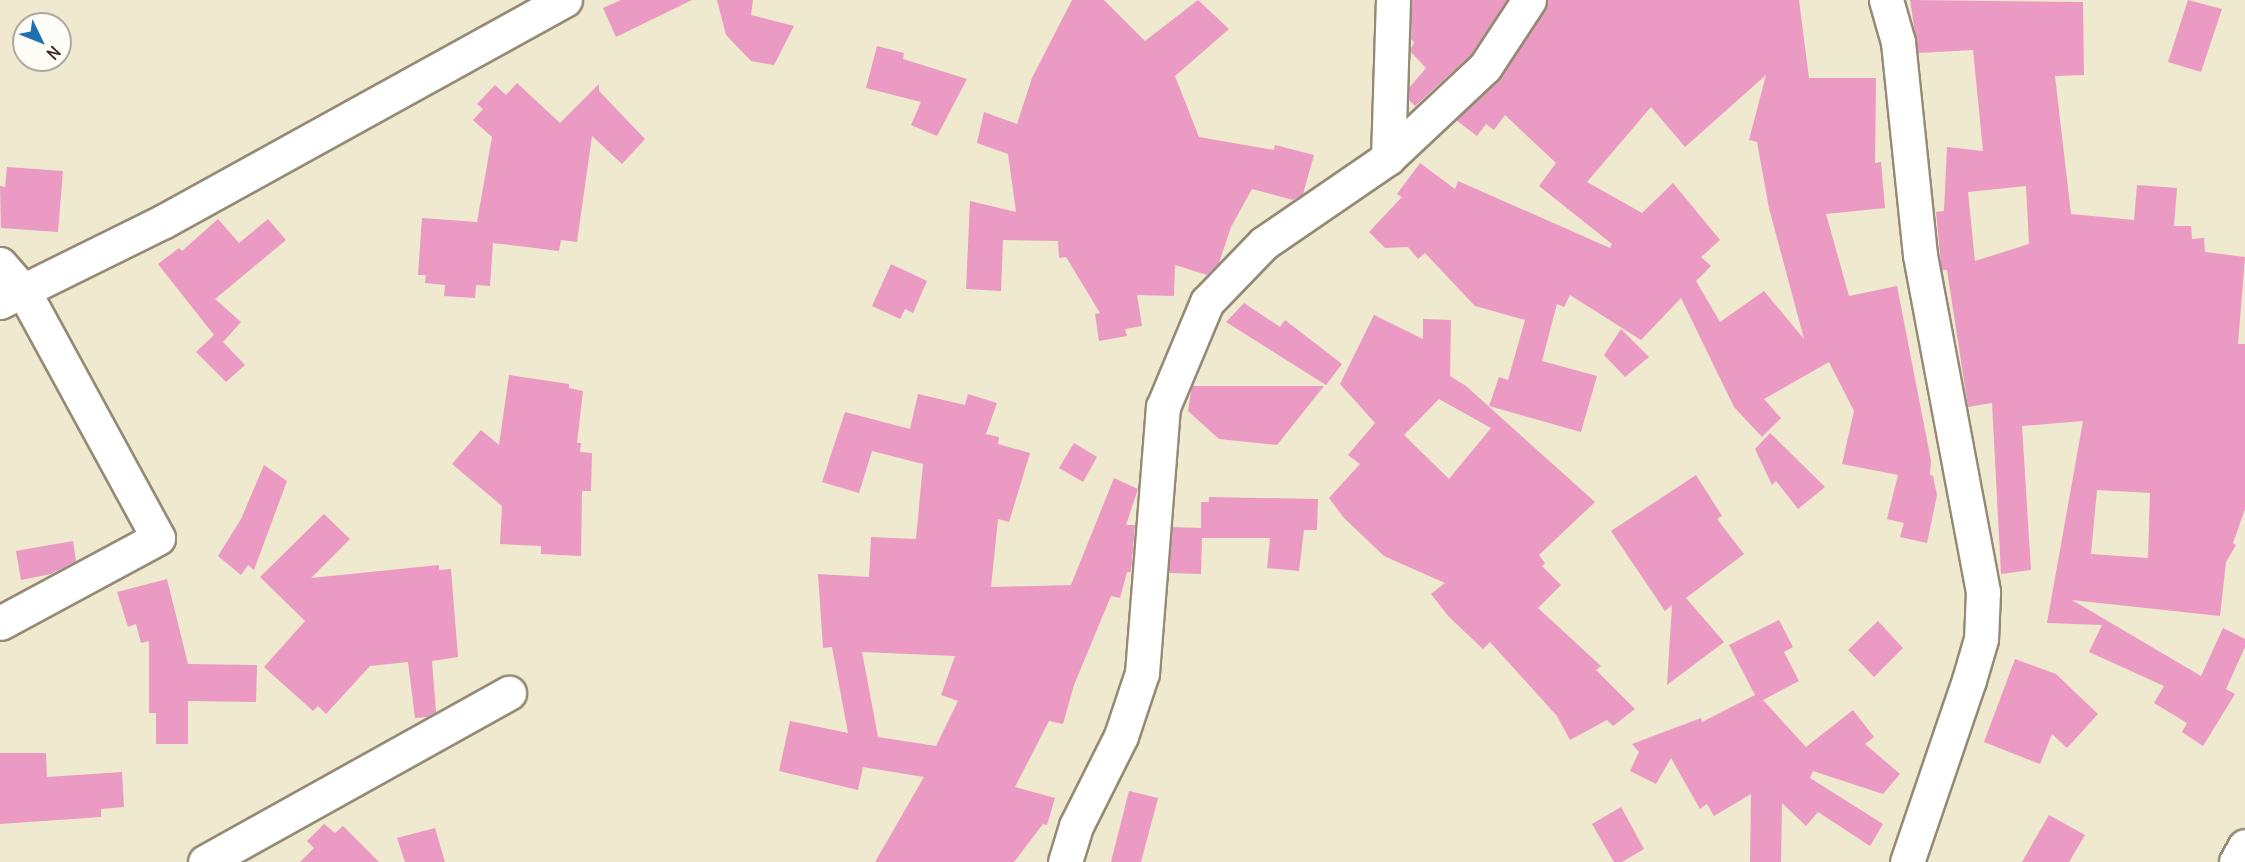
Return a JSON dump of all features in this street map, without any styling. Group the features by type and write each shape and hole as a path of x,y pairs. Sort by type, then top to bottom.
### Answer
{"street":[{"path":"12,296 164,221 565,0"},
{"path":"1388,158 1393,0"},
{"path":"1065,862 1076,826 1121,736 1142,673 1163,407 1207,302 1264,243 1388,158 1485,67 1529,0"},
{"path":"1886,0 1898,42 1920,255 1983,592 1981,639 1907,862"},
{"path":"0,264 12,296 158,538 0,623"},
{"path":"205,862 509,693"},
{"path":"2236,862 2245,846"}],"building":[{"path":"621,0 692,0 616,37 603,8"},
{"path":"717,0 753,0 751,15 794,26 774,65 751,61 726,35"},
{"path":"1072,0 1104,0 1145,41 1198,0 1229,29 1175,76 1199,137 1274,150 1275,145 1314,155 1303,194 1293,200 1252,189 1231,227 1219,263 1207,275 1175,265 1174,296 1137,295 1142,326 1125,329 1127,336 1099,341 1095,314 1100,313 1066,257 1059,258 1058,241 1003,240 1001,291 966,289 970,201 1016,212 1008,154 977,143 984,112 1017,124 1032,78"},
{"path":"1412,0 1507,0 1471,55 1415,106 1409,100 1409,88 1426,68 1410,51 1414,42 1411,39"},
{"path":"1548,0 1799,0 1809,78 1876,78 1875,163 1881,162 1885,208 1826,214 1849,296 1897,286 1931,461 1930,475 1933,476 1937,495 1927,543 1900,537 1904,523 1887,519 1898,475 1842,464 1854,411 1829,362 1764,399 1781,418 1762,437 1734,407 1681,298 1641,340 1570,295 1564,307 1557,304 1542,361 1597,376 1581,432 1489,406 1499,377 1508,380 1525,320 1475,306 1425,253 1418,259 1408,247 1385,248 1369,232 1402,197 1397,194 1420,163 1455,189 1458,181 1610,248 1612,244 1539,186 1556,163 1505,115 1494,130 1486,124 1477,136 1456,120 1501,77","holes":["1766,75 1749,140 1757,142 1769,208 1804,339 1764,291 1720,322 1696,281 1711,266 1701,257 1720,240 1673,183 1642,213 1587,182 1651,107 1685,147"]},
{"path":"1910,0 2083,2 2084,75 2055,76 2071,214 2134,220 2137,185 2177,188 2174,226 2191,226 2192,239 2204,238 2205,252 2245,257 2238,344 2245,344 2245,509 2233,543 2236,545 2226,562 2220,616 2072,600 2201,676 2223,628 2245,639 2245,647 2226,689 2235,694 2203,746 2182,732 2187,723 2154,703 2164,686 2089,652 2102,625 2047,623 2083,421 2022,426 2031,570 2001,574 1992,403 1968,407 1947,270 1942,270 1941,265 1936,212 1944,211 1947,147 1983,151 1973,50 1918,53","holes":["2026,186 2029,244 1975,261 1968,192","2097,490 2150,493 2148,558 2091,554"]},
{"path":"2188,0 2222,9 2201,72 2168,62"},
{"path":"877,46 904,53 903,59 967,79 937,136 911,125 921,102 866,88"},
{"path":"517,83 560,123 599,84 599,91 645,139 622,164 592,136 577,242 561,240 559,251 493,243 490,286 476,285 475,298 444,296 445,285 425,283 426,275 418,275 422,218 477,222 492,137 473,120 483,109 477,104 495,85 506,95"},
{"path":"7,167 63,171 58,232 1,228 0,186 5,187"},
{"path":"218,219 239,243 268,219 286,240 215,299 241,322 223,342 245,365 226,382 196,352 214,335 158,264 179,248 182,251"},
{"path":"891,264 927,281 913,313 905,309 900,319 872,306"},
{"path":"1244,303 1280,327 1285,320 1342,364 1326,385 1226,322"},
{"path":"1374,315 1423,339 1423,319 1451,320 1450,376 1466,386 1595,502 1539,555 1545,563 1542,566 1561,585 1538,608 1601,666 1596,670 1635,709 1613,726 1607,720 1570,740 1557,716 1490,642 1483,649 1449,617 1431,594 1445,583 1384,556 1344,518 1329,498 1360,464 1348,455 1375,423 1340,384","holes":["1439,399 1491,428 1449,479 1404,435"]},
{"path":"1621,329 1649,357 1625,377 1604,355"},
{"path":"509,375 569,384 569,388 583,391 577,443 581,443 580,452 592,453 591,491 582,491 581,556 541,554 541,546 500,544 502,506 452,464 481,430 499,445"},
{"path":"1192,386 1324,386 1277,445 1219,439 1188,411"},
{"path":"918,394 965,405 968,394 997,403 986,434 999,437 998,444 1030,453 1009,522 998,519 991,587 1071,585 1114,478 1138,489 1126,525 1135,525 1131,572 1127,572 1120,598 1111,596 1074,685 1063,724 1049,721 1015,787 1055,798 1047,825 1043,824 1014,862 875,862 924,777 863,767 858,790 779,771 790,721 848,733 832,647 823,648 818,574 869,577 871,537 916,539 923,464 872,451 859,493 822,482 845,412 910,429","holes":["862,652 955,656 941,695 958,701 936,746 878,737"]},
{"path":"1770,433 1825,487 1798,509 1776,481 1772,485 1755,449"},
{"path":"1074,443 1097,457 1083,482 1059,468"},
{"path":"264,465 287,481 254,570 248,565 241,575 218,556 241,519"},
{"path":"1696,475 1722,516 1717,519 1744,554 1686,598 1724,642 1667,685 1672,605 1665,611 1611,531"},
{"path":"1209,497 1318,499 1317,530 1304,530 1299,571 1267,568 1270,538 1202,538 1201,574 1169,573 1172,527 1201,528 1201,502 1209,502"},
{"path":"324,514 350,539 311,578 439,565 439,570 451,569 458,657 432,661 436,712 427,717 415,718 408,662 370,666 326,714 318,706 313,711 264,667 305,621 260,577"},
{"path":"73,541 76,561 51,574 21,580 16,551"},
{"path":"167,579 188,664 257,665 256,702 188,701 188,744 156,744 156,713 149,713 149,641 141,643 136,624 128,627 117,592"},
{"path":"1779,620 1793,647 1784,652 1799,681 1763,700 1806,747 1853,710 1874,737 1865,744 1900,774 1883,794 1813,771 1810,778 1883,824 1870,846 1818,812 1806,826 1782,803 1781,862 1750,862 1751,794 1714,816 1707,804 1700,809 1671,758 1656,784 1630,771 1639,752 1632,744 1701,718 1702,722 1755,695 1729,645"},
{"path":"1878,621 1903,648 1874,677 1848,650"},
{"path":"2015,659 2056,674 2098,714 2067,748 2052,734 2040,764 1984,742"},
{"path":"0,753 46,753 47,777 122,772 124,807 101,809 101,817 0,824"},
{"path":"1129,791 1158,798 1141,862 1111,862"},
{"path":"1621,807 1644,849 1622,862 1614,862 1592,824"},
{"path":"2049,815 2085,835 2069,862 2022,862"},
{"path":"324,824 335,833 343,826 379,862 300,862 314,848 307,841"},
{"path":"435,828 445,862 405,862 397,838"}]}
